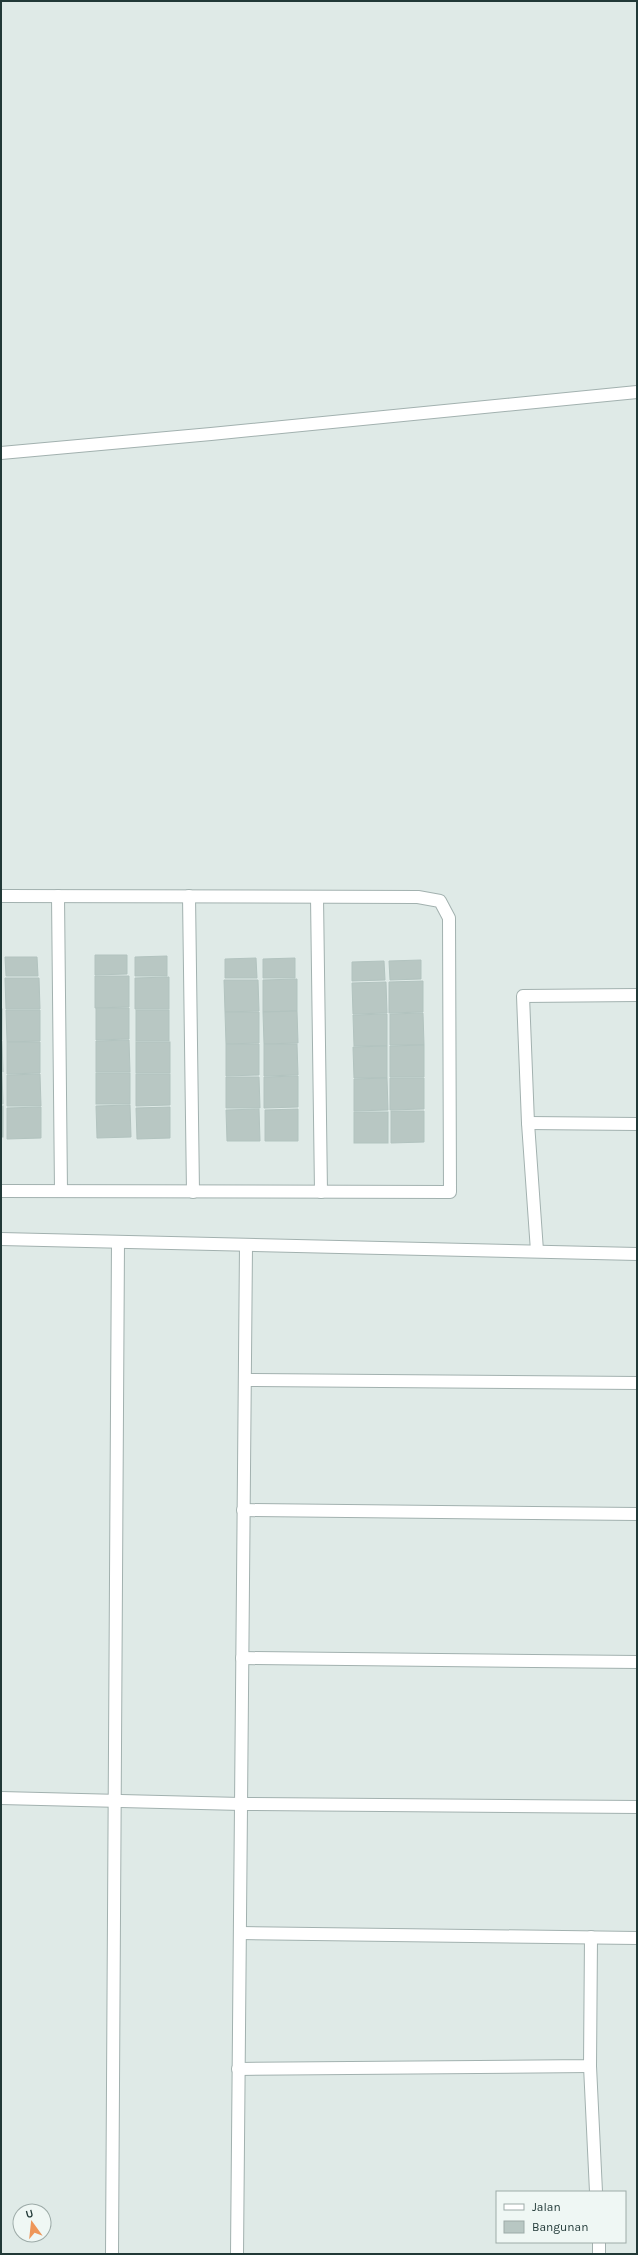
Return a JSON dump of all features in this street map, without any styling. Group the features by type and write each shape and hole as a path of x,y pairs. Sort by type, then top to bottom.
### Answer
{"street":[{"path":"1,453 637,392"},
{"path":"1,896 418,897 440,901 449,918 450,1192 1,1191"},
{"path":"58,896 61,1191"},
{"path":"189,896 193,1192"},
{"path":"318,897 321,1192"},
{"path":"537,1252 528,1123 523,996 637,995"},
{"path":"528,1123 637,1124"},
{"path":"1,1239 246,1246 637,1254"},
{"path":"112,2254 118,1242"},
{"path":"237,2254 246,1246"},
{"path":"245,1380 637,1383"},
{"path":"244,1510 637,1514"},
{"path":"242,1658 637,1662"},
{"path":"1,1798 241,1804 637,1807"},
{"path":"240,1934 637,1938"},
{"path":"591,1937 590,2066 596,2191"},
{"path":"238,2069 590,2066"},
{"path":"599,2243 600,2254"}],"building":[{"path":"95,955 127,955 127,974 95,975"},
{"path":"167,956 167,976 135,976 135,957"},
{"path":"5,957 37,957 38,976 6,976"},
{"path":"256,958 257,978 225,978 225,959"},
{"path":"295,958 295,978 263,978 263,959"},
{"path":"421,960 421,979 390,980 389,961"},
{"path":"384,961 385,980 352,981 352,962"},
{"path":"95,976 129,976 129,1007 95,1008"},
{"path":"169,977 169,1009 135,1009 135,978"},
{"path":"5,978 39,978 40,1009 6,1009"},
{"path":"297,979 297,1011 263,1012 263,980"},
{"path":"224,980 258,980 259,1011 225,1012"},
{"path":"423,981 423,1012 389,1013 389,982"},
{"path":"386,982 387,1013 353,1014 352,983"},
{"path":"96,1008 129,1008 129,1039 96,1040"},
{"path":"2,1009 2,1040 1,1040"},
{"path":"6,1010 40,1010 40,1041 7,1042"},
{"path":"136,1010 169,1010 169,1041 136,1041"},
{"path":"297,1011 298,1043 264,1044 263,1012"},
{"path":"225,1012 259,1012 259,1043 226,1044"},
{"path":"423,1013 424,1045 390,1045 390,1014"},
{"path":"387,1014 387,1046 354,1046 353,1015"},
{"path":"129,1040 130,1072 96,1072 96,1041"},
{"path":"2,1041 3,1072 1,1072"},
{"path":"7,1042 40,1042 40,1073 7,1074"},
{"path":"136,1042 170,1042 170,1073 136,1073"},
{"path":"226,1044 259,1044 259,1075 226,1076"},
{"path":"264,1044 297,1044 298,1075 264,1076"},
{"path":"424,1045 424,1077 390,1077 390,1046"},
{"path":"387,1046 387,1078 354,1078 353,1047"},
{"path":"2,1073 3,1104 1,1104"},
{"path":"96,1073 130,1073 130,1104 96,1104"},
{"path":"40,1074 41,1106 7,1106 7,1075"},
{"path":"136,1074 170,1074 170,1105 136,1106"},
{"path":"298,1076 298,1107 264,1108 264,1077"},
{"path":"226,1077 259,1077 260,1108 226,1108"},
{"path":"387,1078 388,1110 354,1111 354,1079"},
{"path":"390,1078 424,1078 424,1109 390,1110"},
{"path":"130,1105 131,1137 97,1138 96,1106"},
{"path":"1,1106 3,1106 3,1137 1,1137"},
{"path":"41,1107 41,1138 7,1139 7,1108"},
{"path":"170,1107 170,1138 137,1139 136,1108"},
{"path":"259,1109 260,1141 227,1141 226,1110"},
{"path":"298,1109 298,1141 265,1141 265,1110"},
{"path":"391,1111 424,1111 424,1142 391,1143"},
{"path":"354,1112 388,1112 388,1143 354,1143"}]}
